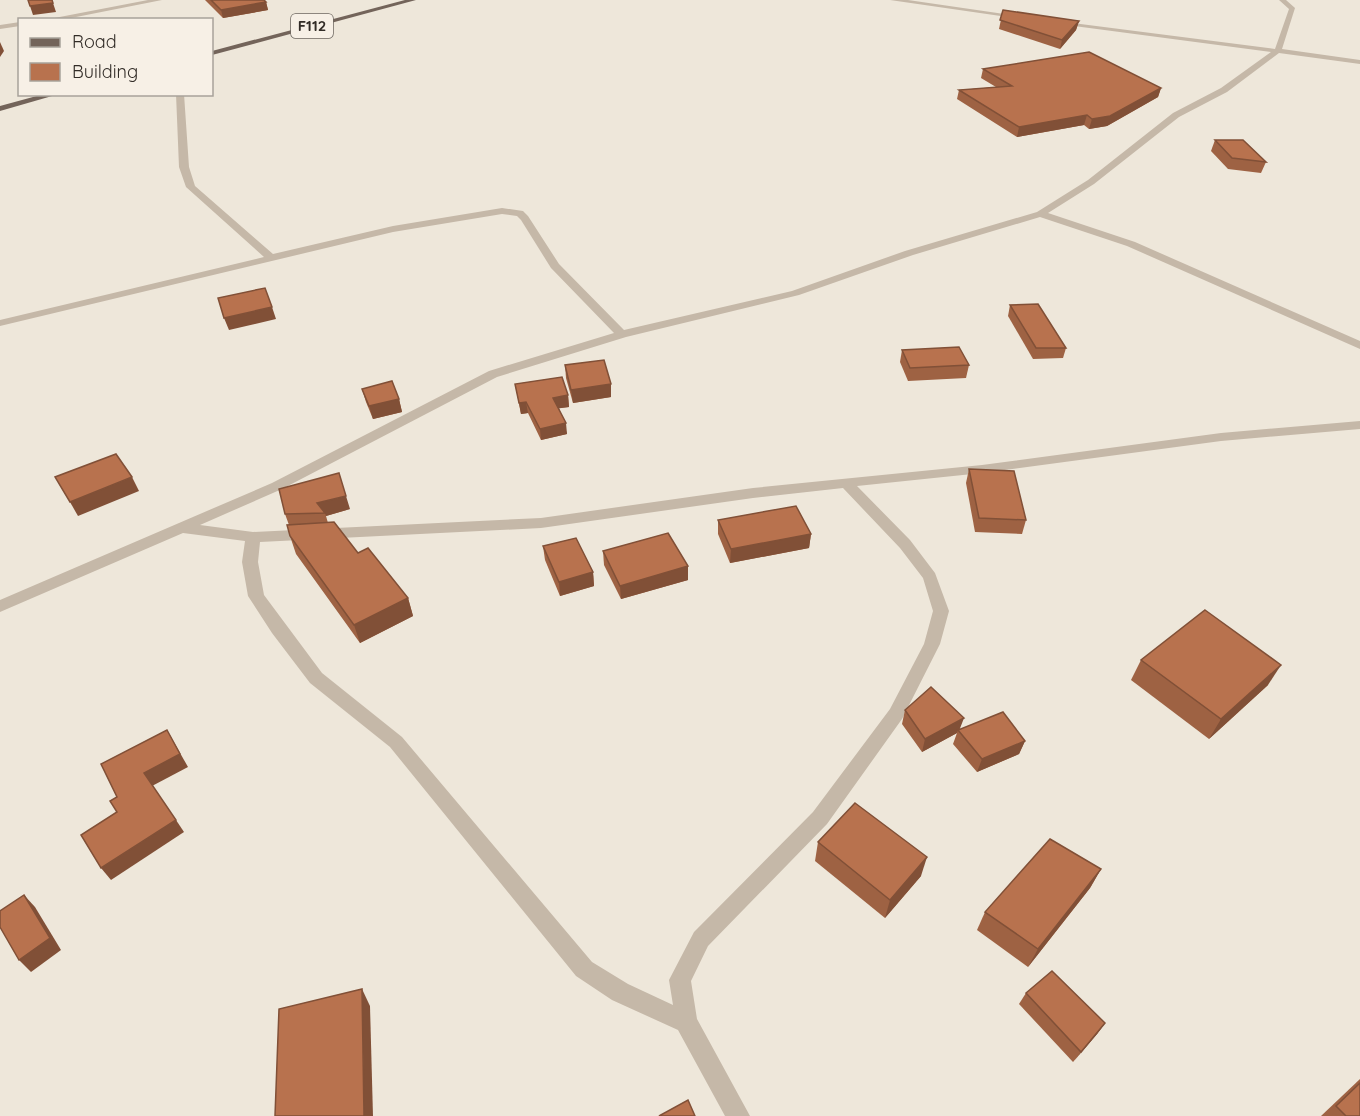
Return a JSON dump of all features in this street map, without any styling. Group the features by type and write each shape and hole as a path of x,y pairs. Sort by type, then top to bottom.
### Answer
{"main road":[{"name":"F112","path":"213,53 413,0"},
{"path":"0,109 48,96"}],"street":[{"path":"58,18 159,0"},
{"path":"893,0 1035,19"},
{"path":"0,606 184,528 287,481 493,374 622,334 777,299 909,253 1040,214 1091,182 1176,115 1224,90 1278,51 1292,8 1282,0"},
{"path":"1047,20 1360,62"},
{"path":"0,27 18,24"},
{"path":"180,96 184,167 191,187 270,257"},
{"path":"0,323 393,229 486,212 512,211 525,218 555,266 622,334"},
{"path":"1040,214 1131,244 1360,345"},
{"path":"184,528 253,537 541,523 753,493 982,469 1298,428 1360,425"},
{"path":"738,1116 687,1022 680,980 700,939 820,818 896,714 932,644 941,611 930,577 905,544 847,484"},
{"path":"253,537 250,562 256,596 316,678 396,742 584,969 620,992 687,1022"}],"building":[{"path":"28,0 52,0 53,3 30,6"},
{"path":"211,0 264,0 266,2 221,10"},
{"path":"1003,10 1079,21 1062,40 1000,20"},
{"path":"1089,52 1161,88 1110,116 1092,119 1087,115 1019,127 959,90 1012,86 983,69"},
{"path":"1215,140 1243,140 1266,162 1232,158"},
{"path":"265,288 272,307 224,318 218,298"},
{"path":"1038,304 1066,348 1036,348 1010,305"},
{"path":"959,347 969,365 910,368 902,350"},
{"path":"604,360 611,384 571,390 565,365"},
{"path":"562,377 568,395 553,398 566,423 540,429 526,402 519,403 515,384"},
{"path":"392,381 399,399 369,406 362,389"},
{"path":"116,454 132,477 70,502 55,477"},
{"path":"969,469 1014,471 1026,520 979,518"},
{"path":"339,473 346,496 317,503 325,513 285,514 279,489"},
{"path":"796,506 811,534 731,549 718,520"},
{"path":"334,522 358,553 368,548 408,598 354,625 290,536 287,525"},
{"path":"668,533 688,566 620,586 603,551"},
{"path":"576,538 593,572 559,582 543,546"},
{"path":"1205,610 1281,665 1221,719 1141,660"},
{"path":"931,687 964,718 925,739 905,710"},
{"path":"1003,712 1025,741 982,759 958,730"},
{"path":"167,730 180,754 144,773 176,820 101,868 81,835 117,812 110,801 117,797 101,764"},
{"path":"855,803 927,857 890,900 818,842"},
{"path":"1050,839 1101,869 1038,949 985,912"},
{"path":"24,895 50,938 19,960 0,927 0,911"},
{"path":"1052,971 1105,1023 1081,1052 1026,993"},
{"path":"362,989 364,1116 275,1116 279,1009"},
{"path":"1360,1083 1360,1116 1346,1116 1336,1106"},
{"path":"688,1100 695,1116 659,1116"}]}
